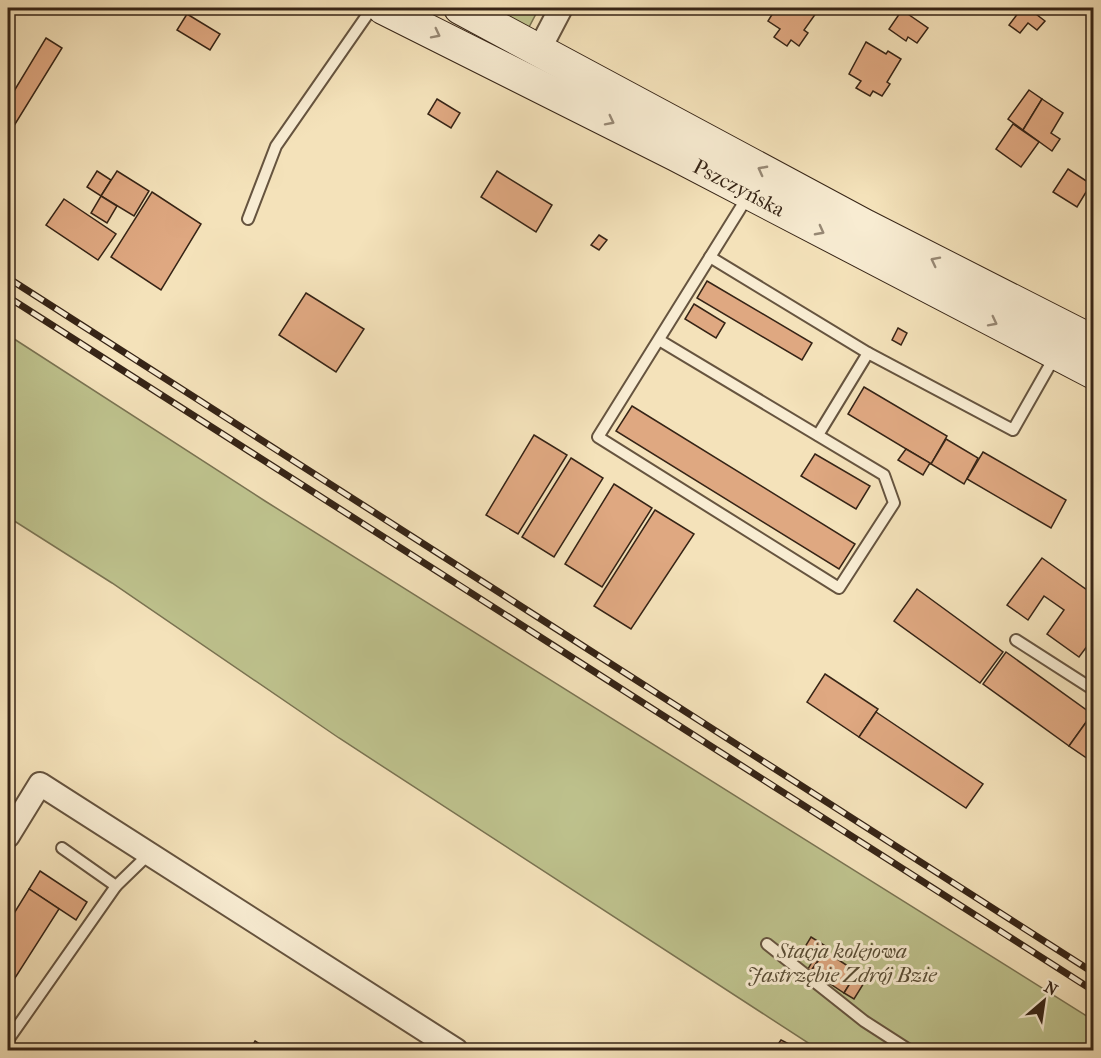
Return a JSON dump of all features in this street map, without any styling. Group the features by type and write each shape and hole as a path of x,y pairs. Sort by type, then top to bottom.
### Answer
{"main road":[{"name":"Pszczyńska","path":"383,8 750,194 1094,373"},
{"name":"Pszczyńska","path":"460,8 866,226 1094,342"}],"street":[{"path":"538,50 561,8"},
{"path":"8,836 40,784 456,1050"}],"lane":[{"path":"248,219 276,146 372,8"},
{"path":"659,340 884,476 894,503 838,588 598,437 750,194"},
{"path":"710,257 868,353 1013,430 1056,354"},
{"path":"818,435 868,353"},
{"path":"1016,640 1094,690"},
{"path":"62,848 116,886"},
{"path":"8,1040 116,886 149,854"},
{"path":"767,944 864,1021 909,1050"}],"green space":[{"path":"488,8 534,8 538,10 528,29"},
{"name":"Stacja kolejowa Jastrzębie Zdrój Bzie","path":"8,335 265,501 1093,1020 1093,1050 819,1050 339,738 112,583 8,517"}],"building":[{"path":"177,8 194,8 190,15"},
{"path":"776,8 819,9 804,30 808,33 799,46 791,40 787,46 774,37 780,29 768,21"},
{"path":"1022,8 1028,8 1045,21 1037,30 1028,23 1020,33 1009,25"},
{"path":"902,10 928,28 917,43 908,37 906,41 889,29"},
{"path":"187,14 220,34 210,50 177,30"},
{"path":"46,38 62,48 12,129 8,127 8,101"},
{"path":"866,42 886,54 888,51 901,59 887,82 890,84 882,96 873,91 870,96 856,88 861,81 849,74"},
{"path":"1029,90 1042,99 1023,130 1008,119"},
{"path":"437,99 460,113 451,128 428,114"},
{"path":"1042,99 1063,113 1051,133 1060,139 1052,151 1023,130"},
{"path":"1013,124 1039,142 1021,167 996,149"},
{"path":"1068,169 1091,184 1077,207 1053,192"},
{"path":"97,171 111,180 101,196 87,187"},
{"path":"117,171 149,191 134,216 101,196"},
{"path":"497,171 552,205 536,232 481,197"},
{"path":"152,192 201,224 161,290 111,257"},
{"path":"101,196 117,206 107,223 91,213"},
{"path":"64,199 116,234 98,260 46,225"},
{"path":"599,235 607,240 599,250 591,245"},
{"path":"707,281 812,343 802,360 697,298"},
{"path":"306,293 364,329 336,372 279,335"},
{"path":"694,304 725,323 716,338 685,319"},
{"path":"898,328 907,333 901,345 892,340"},
{"path":"864,387 947,436 931,464 848,414"},
{"path":"632,406 855,544 839,569 616,431"},
{"path":"534,435 567,455 518,534 486,515"},
{"path":"946,439 978,458 964,484 931,464"},
{"path":"906,449 930,463 923,475 898,460"},
{"path":"983,452 1066,500 1051,528 967,479"},
{"path":"815,454 870,486 856,509 801,476"},
{"path":"571,458 603,478 554,557 522,537"},
{"path":"614,484 652,508 602,587 565,564"},
{"path":"655,510 694,534 631,629 594,606"},
{"path":"1042,558 1094,595 1094,637 1079,657 1047,634 1064,610 1044,596 1028,620 1007,605"},
{"path":"917,589 1003,652 980,683 894,621"},
{"path":"1006,652 1092,714 1069,746 983,684"},
{"path":"825,674 878,709 859,737 807,702"},
{"path":"876,712 983,784 966,808 859,737"},
{"path":"1092,714 1094,715 1094,763 1069,746"},
{"path":"40,871 87,902 76,920 29,889"},
{"path":"29,889 59,909 8,989 8,923"},
{"path":"811,937 827,947 811,971 808,969 812,962 800,955"},
{"path":"825,951 857,972 844,993 811,971"},
{"path":"857,972 867,978 854,999 844,993"},
{"path":"781,1040 793,1046 790,1050 774,1050"},
{"path":"255,1041 269,1050 250,1050"}],"railway":[{"path":"8,278 1094,973"},
{"path":"8,297 1094,991"}]}
